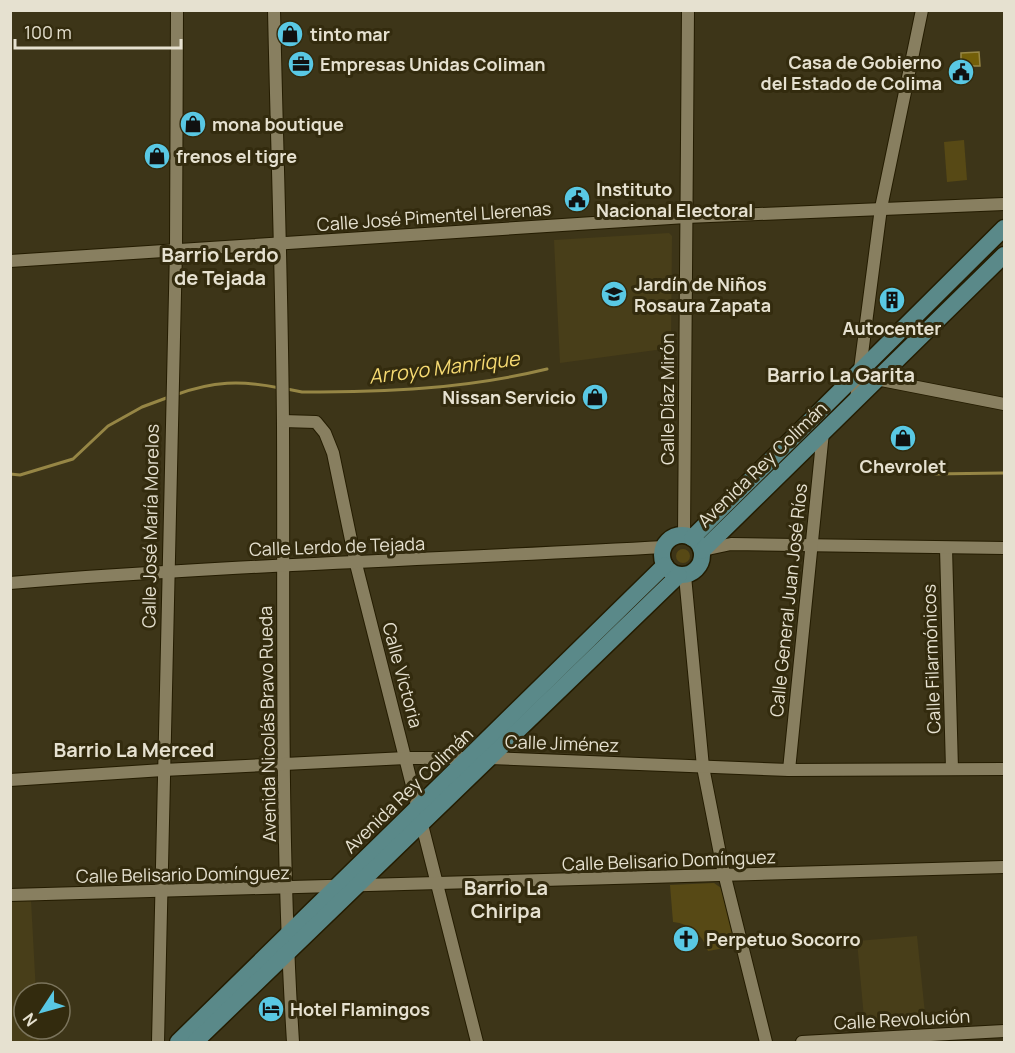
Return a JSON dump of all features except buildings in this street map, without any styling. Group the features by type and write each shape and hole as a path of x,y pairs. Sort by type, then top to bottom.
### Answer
{"main road":[{"name":"Avenida Rey Colimán","path":"692,542 1005,228"},
{"name":"Avenida Rey Colimán","path":"692,542 823,432 1005,255"},
{"path":"672,538 692,542 698,568 682,575 665,565 664,547 672,538"},
{"name":"Avenida Rey Colimán","path":"195,1042 357,887 466,760 665,565"},
{"name":"Avenida Rey Colimán","path":"178,1042 336,888 490,758 682,575"}],"street":[{"name":"Calle José María Morelos","path":"158,1042 176,249 177,10"},
{"path":"274,10 280,244"},
{"name":"Calle Díaz Mirón","path":"688,10 686,217 692,542"},
{"path":"856,400 881,208 922,10"},
{"name":"Calle José Pimentel Llerenas","path":"10,261 686,217 881,208 1002,206"},
{"name":"Avenida Nicolás Bravo Rueda","path":"280,244 284,566 283,763 288,889 287,936 293,1042"},
{"path":"860,371 875,381 1005,404"},
{"name":"Calle Victoria","path":"283,421 316,422 325,433 333,453 356,564 477,1042"},
{"name":"Calle General Juan José Ríos","path":"789,770 823,432"},
{"path":"692,542 1005,548"},
{"name":"Calle Lerdo de Tejada","path":"10,583 168,570 356,564 664,547"},
{"name":"Calle Filarmónicos","path":"946,548 952,769"},
{"path":"682,575 703,767 725,876 766,1042"},
{"name":"Calle Jiménez","path":"10,780 283,763 406,758 466,760 490,758 789,770 1005,769"},
{"name":"Calle Belisario Domínguez","path":"10,896 1005,867"},
{"name":"Calle Revolución","path":"802,1042 1005,1031"}],"shaded area":[{"path":"979,52 980,66 961,66 961,53"},
{"path":"964,140 967,180 947,182 944,142"},
{"name":"Jardín de Niños Rosaura Zapata","path":"669,233 672,236 671,348 560,363 554,240"},
{"path":"683,549 688,551 690,556 688,561 683,563 678,561 676,556 678,551"},
{"path":"714,883 721,888 736,946 708,951 703,940 695,931 673,922 670,885"},
{"path":"31,900 35,981 12,981 12,1041 39,1042 11,1042 11,901"},
{"path":"917,936 926,1023 865,1029 857,941"}],"waterway":[{"name":"Arroyo Manrique","path":"287,389 302,392 333,392 425,388 486,381 547,369"},
{"name":"Arroyo Manrique","path":"175,395 227,383 280,388"},
{"name":"Arroyo Manrique","path":"10,474 20,475 73,459 108,426 142,407 169,397"},
{"name":"Arroyo Manrique","path":"932,474 1004,473"}],"place":[{"name":"tinto mar","path":"290,34"},
{"name":"Empresas Unidas Coliman","path":"301,64"},
{"name":"Casa de Gobierno del Estado de Colima","path":"961,72"},
{"name":"mona boutique","path":"193,124"},
{"name":"frenos el tigre","path":"157,156"},
{"name":"Instituto Nacional Electoral","path":"577,199"},
{"name":"Jardín de Niños Rosaura Zapata","path":"614,294"},
{"name":"Autocenter","path":"892,300"},
{"name":"Nissan Servicio","path":"595,397"},
{"name":"Chevrolet","path":"903,438"},
{"name":"Perpetuo Socorro","path":"686,939"},
{"name":"Hotel Flamingos","path":"271,1009"}],"district":[{"name":"Barrio Lerdo de Tejada","path":"220,266"},
{"name":"Barrio La Garita","path":"841,374"},
{"name":"Barrio La Merced","path":"134,749"},
{"name":"Barrio La Chiripa","path":"506,898"}]}
